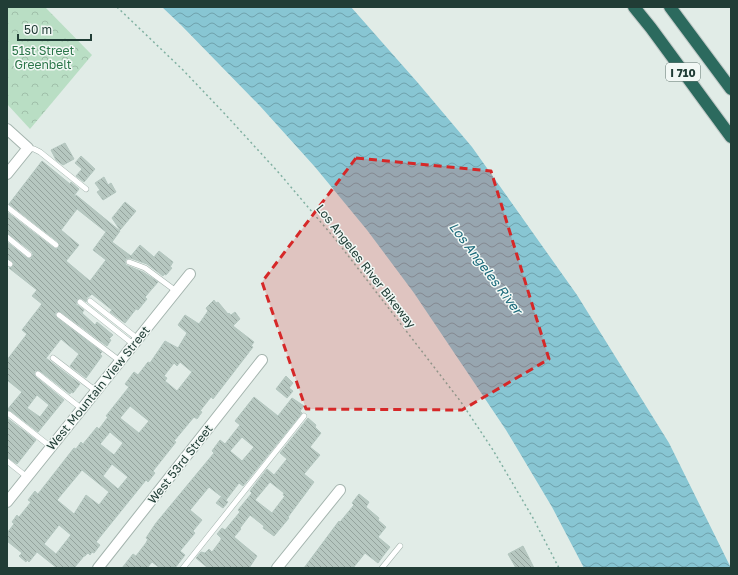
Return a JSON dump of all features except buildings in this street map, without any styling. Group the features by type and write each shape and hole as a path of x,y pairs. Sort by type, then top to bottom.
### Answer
{"highway":[{"name":"I 710","path":"634,7 731,137"},
{"name":"I 710","path":"670,7 731,89"}],"street":[{"path":"7,129 28,148 7,174"},
{"name":"West Mountain View Street","path":"7,502 190,274"},
{"name":"West 53rd Street","path":"98,568 262,360"},
{"path":"277,568 340,490"}],"lane":[{"path":"28,148 40,152 86,189"},
{"path":"7,207 56,245"},
{"path":"7,237 29,255"},
{"path":"129,262 145,268 176,291"},
{"path":"80,302 136,342"},
{"path":"90,302 136,342"},
{"path":"59,315 120,361"},
{"path":"53,358 96,391"},
{"path":"38,374 82,409"},
{"path":"10,414 51,447"},
{"path":"183,568 304,416"},
{"path":"7,461 27,477"},
{"path":"382,568 400,546"}],"path":[{"name":"Los Angeles River Bikeway","path":"117,7 183,70 224,113 279,173 336,240 461,402 533,518 559,568"}],"highlighted area":[{"path":"356,158 491,171 549,359 462,410 306,409 262,282"}],"green space":[{"name":"51st Street Greenbelt","path":"7,7 45,7 92,55 30,129 7,104"}],"water":[{"name":"Los Angeles River","path":"162,7 351,7 472,147 577,295 669,443 731,568 584,568 552,507 506,430 414,293 367,230 315,167 260,106"}]}
